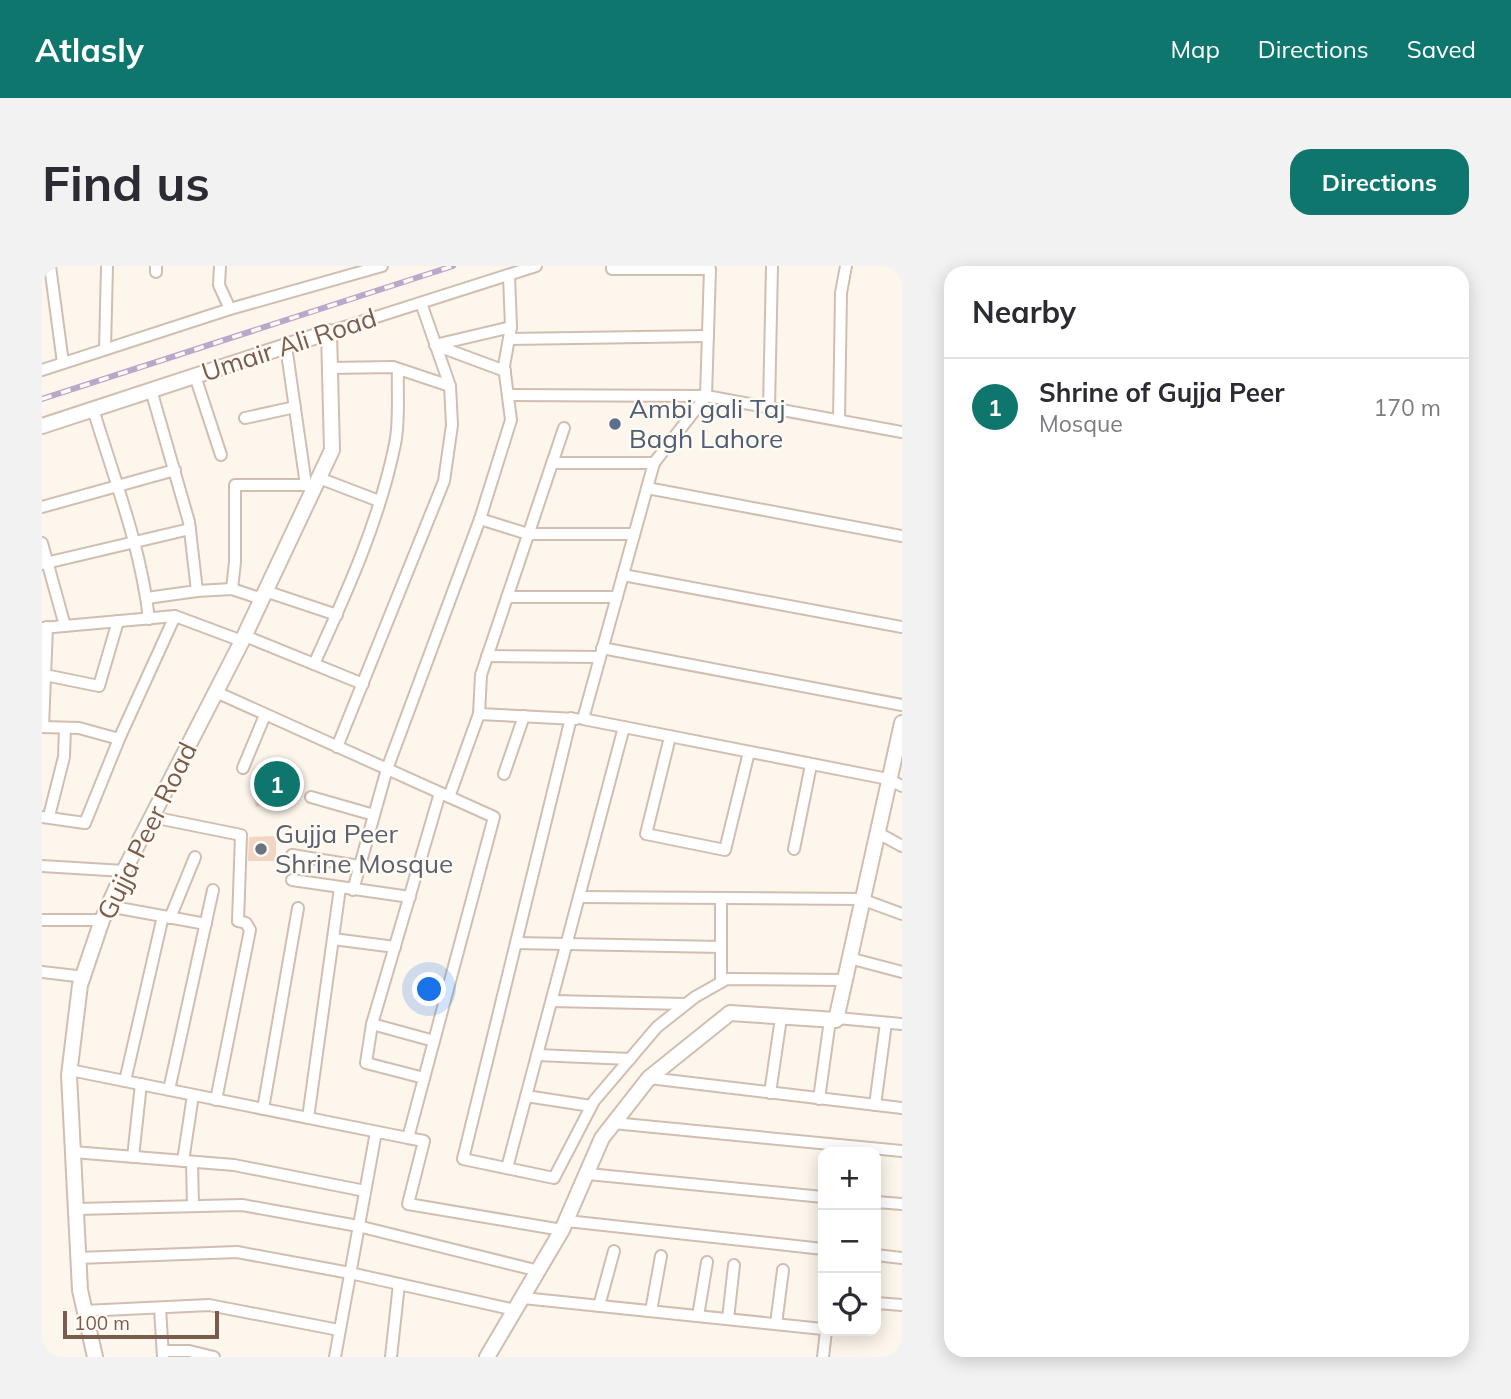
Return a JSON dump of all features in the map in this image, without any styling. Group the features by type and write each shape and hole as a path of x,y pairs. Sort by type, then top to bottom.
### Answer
{"street":[{"path":"50,266 48,292 63,363"},
{"path":"105,349 107,266"},
{"path":"220,266 219,285 230,309"},
{"path":"42,370 230,309 363,269 382,266"},
{"name":"Umair Ali Road","path":"42,426 536,266"},
{"path":"612,266 710,269 706,396 654,463 601,652 577,719 516,943 463,1159 554,1178 592,1106 657,1027 686,1004 727,979 845,980"},
{"path":"769,407 772,266"},
{"path":"839,420 841,293 846,266"},
{"path":"353,890 387,769 480,519 511,420 505,371 511,327 509,276"},
{"path":"337,747 444,481 452,425 450,386 421,303"},
{"path":"435,345 511,327"},
{"name":"Gujja Peer Road","path":"95,1357 78,1258 73,1152 70,1070 80,985 105,913 124,871 244,638 313,483 332,450 329,331"},
{"path":"509,339 708,336"},
{"path":"435,345 505,371"},
{"path":"286,346 295,407 313,483"},
{"path":"330,368 398,369 450,386"},
{"path":"314,664 362,561 396,442 398,369"},
{"path":"195,376 220,455"},
{"path":"150,390 176,470 190,529 197,591"},
{"path":"509,396 706,396 902,430"},
{"path":"246,418 295,407"},
{"path":"93,409 134,542 149,619"},
{"path":"424,1078 366,1063 372,1024 444,795 479,714 481,676 564,428"},
{"path":"552,463 654,463"},
{"path":"42,507 176,470"},
{"path":"232,589 235,562 235,485 313,483 379,501"},
{"path":"647,488 902,536"},
{"path":"480,519 528,534 634,534"},
{"path":"45,564 190,529"},
{"path":"42,543 45,564 65,626"},
{"path":"623,575 902,627"},
{"path":"147,598 232,589 337,615"},
{"path":"507,597 617,597"},
{"path":"119,739 65,728 43,727 44,628 175,616 244,638 363,684"},
{"path":"65,728 64,757 46,816 85,823 119,739 175,616"},
{"path":"45,675 99,685 118,621"},
{"path":"487,656 601,652 902,705"},
{"path":"216,692 494,817 408,1138"},
{"path":"479,714 577,719 888,779 902,786"},
{"path":"243,768 265,715"},
{"path":"504,774 524,716"},
{"path":"819,1099 834,1019 902,725"},
{"path":"507,1168 624,727"},
{"path":"670,737 646,834 725,850 750,752"},
{"path":"794,849 811,765"},
{"path":"312,797 374,815"},
{"path":"152,817 241,835 238,921 246,923 250,930 216,1100"},
{"path":"878,833 902,846"},
{"path":"292,855 359,866"},
{"path":"125,1081 167,917 195,857"},
{"path":"42,866 124,871"},
{"path":"292,880 410,897"},
{"path":"309,1118 340,888"},
{"path":"169,1090 213,890"},
{"path":"579,897 861,899 902,914"},
{"path":"722,898 722,982"},
{"path":"263,1109 298,908"},
{"path":"42,920 105,913 167,917 206,924"},
{"path":"333,939 395,947"},
{"path":"516,943 722,947"},
{"path":"849,958 902,972"},
{"path":"42,972 85,977"},
{"path":"551,1001 686,1004"},
{"path":"487,1357 565,1226 602,1138 649,1078 730,1013 902,1024"},
{"path":"770,1093 781,1018"},
{"path":"875,1105 886,1023"},
{"path":"372,1024 434,1041"},
{"path":"537,1055 630,1059"},
{"path":"70,1070 424,1141 408,1204 565,1226 818,1249"},
{"path":"649,1078 902,1108"},
{"path":"133,1157 141,1084"},
{"path":"193,1095 187,1161 193,1206"},
{"path":"526,1096 592,1106"},
{"path":"613,1123 902,1151"},
{"path":"335,1357 376,1132"},
{"path":"73,1152 234,1166 365,1191"},
{"path":"588,1174 818,1197"},
{"path":"881,1202 902,1204"},
{"path":"76,1209 242,1205 358,1226 539,1271"},
{"path":"599,1306 614,1251"},
{"path":"78,1258 237,1252 519,1304 599,1306 818,1329"},
{"path":"651,1311 661,1256"},
{"path":"881,1256 902,1258"},
{"path":"698,1316 707,1262"},
{"path":"727,1319 734,1265"},
{"path":"776,1324 783,1270"},
{"path":"391,1357 399,1284"},
{"path":"881,1303 902,1305"},
{"path":"85,1311 209,1306 339,1331"},
{"path":"160,1308 163,1354 189,1350 214,1357"},
{"path":"823,1357 825,1336"}],"building":[{"path":"273,785 277,803 256,807 252,789"},
{"name":"Gujja Peer Shrine Mosque","path":"276,836 276,861 248,861 249,837"}],"railway":[{"path":"42,399 453,266"}],"place":[{"name":"Ambi gali Taj Bagh Lahore","path":"615,424"},
{"name":"Shrine of Gujja Peer","path":"277,784"},
{"name":"Gujja Peer Shrine Mosque","path":"261,849"}]}
